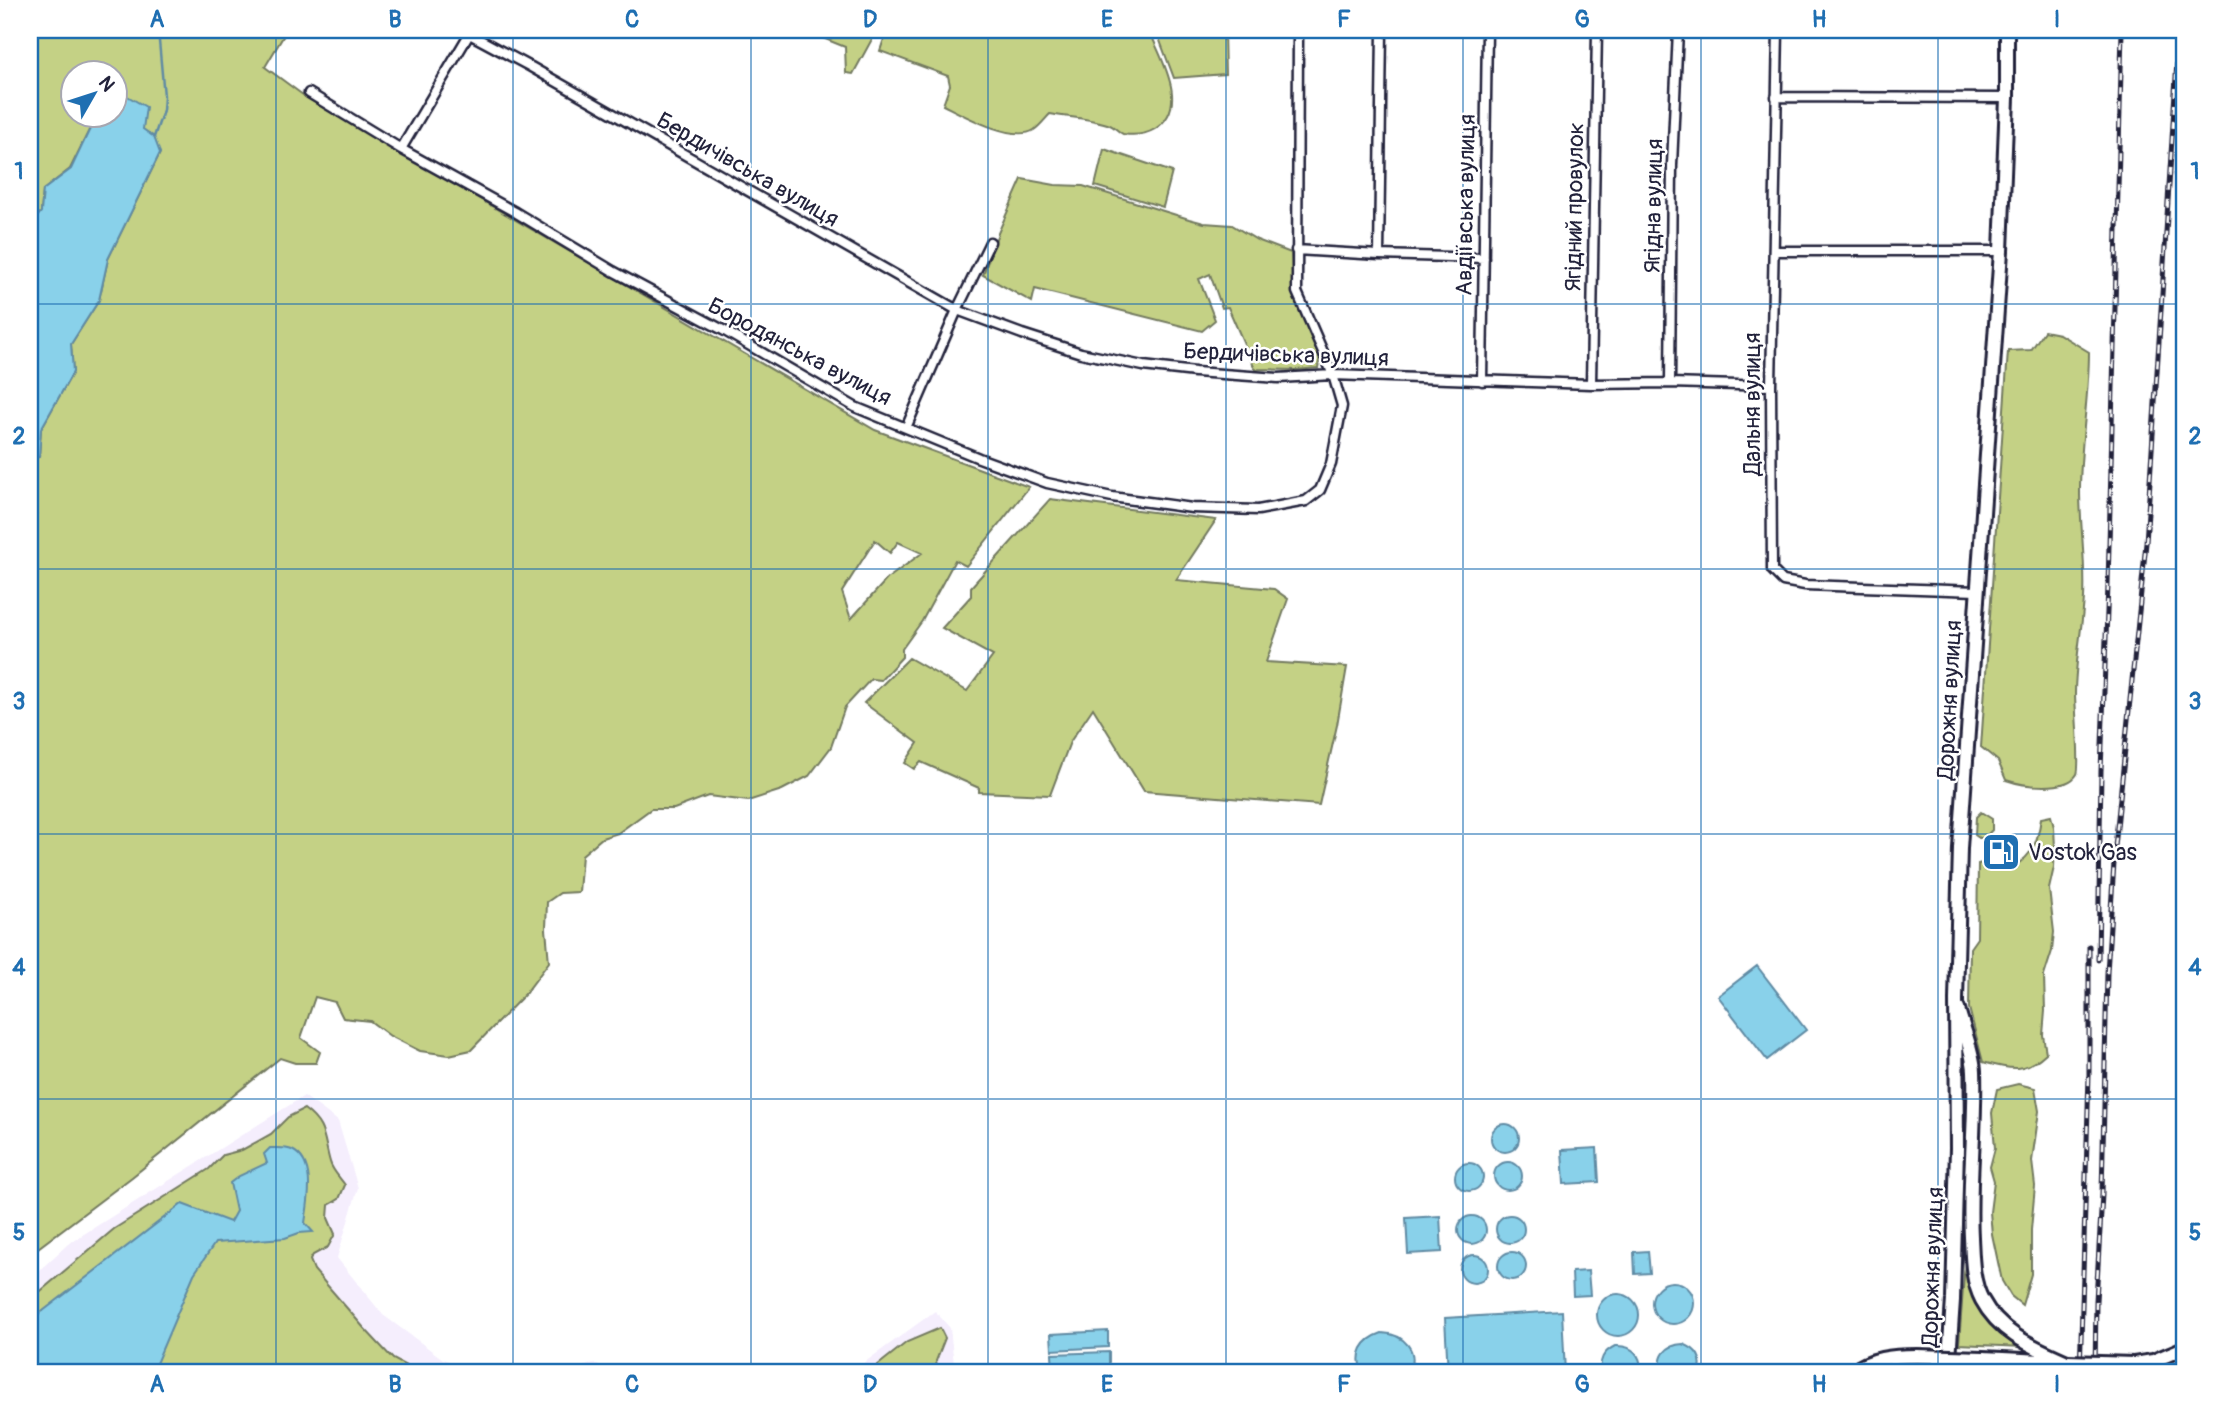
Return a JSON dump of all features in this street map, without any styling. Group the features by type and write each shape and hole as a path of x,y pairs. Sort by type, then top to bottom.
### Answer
{"main road":[{"name":"Дорожня вулиця","path":"1948,1373 1957,1149 1956,1000 1960,848 2001,251 2007,30"},
{"path":"1956,1000 1974,1068 1970,1220 1976,1282 1982,1300 2008,1331 2018,1339 2067,1362"},
{"path":"1851,1373 1880,1358 1917,1356 2134,1364 2153,1361 2184,1348"},
{"path":"2011,1373 2036,1361"}],"street":[{"name":"Бородянська вулиця","path":"309,93 613,271 723,330 855,407 1047,483 1112,497 1192,508 1258,510 1306,501 1320,491 1331,464 1342,406 1333,375 1297,292 1298,30"},
{"path":"1379,256 1382,30"},
{"name":"Авдіївська вулиця","path":"1482,381 1487,30"},
{"name":"Ягідний провулок","path":"1591,384 1597,30"},
{"name":"Ягідна вулиця","path":"1671,383 1672,165 1678,30"},
{"name":"Дальня вулиця","path":"1778,30 1771,386 1772,570 1783,580 1805,585 1977,591"},
{"path":"401,149 468,31"},
{"name":"Бердичівська вулиця","path":"468,31 957,310 1081,353 1143,366 1278,378 1333,375 1591,384 1771,386"},
{"path":"1776,97 2007,98"},
{"path":"906,428 990,242"},
{"path":"1296,250 1379,256 1484,258"},
{"path":"1774,251 2001,251"}],"shaded area":[{"path":"304,1096 338,1121 358,1188 337,1258 383,1315 443,1359 481,1373 30,1373 30,1279 68,1244"},
{"path":"935,1311 950,1328 955,1373 850,1373"},
{"path":"593,1363 616,1373 567,1373"}],"green space":[{"path":"30,30 287,30 265,67 307,98 875,430 1029,487 966,566 955,560 922,621 902,649 902,657 881,680 871,679 845,707 831,747 809,776 782,790 748,801 708,796 674,809 651,809 618,833 602,838 582,855 579,892 560,893 547,902 549,962 525,994 471,1050 449,1055 420,1051 390,1036 370,1021 343,1018 335,1002 315,997 301,1038 320,1052 316,1063 295,1063 280,1058 132,1177 30,1254 30,521 36,514 30,512 30,464 39,456 41,429 73,372 71,344 99,300 108,259 160,153 130,105 130,60 60,60 60,130 89,130 70,169 43,190 41,212 30,226","holes":["875,540 890,553 898,542 922,553 887,579 851,619 842,592"]},
{"path":"813,30 877,30 853,74 846,73 845,47 820,37"},
{"path":"887,30 1149,30 1170,82 1171,108 1166,119 1155,129 1140,134 1123,134 1112,126 1097,121 1050,114 1034,130 1025,133 1001,130 943,105 950,85 948,76 880,51"},
{"path":"1156,30 1224,30 1225,74 1174,78"},
{"path":"1104,149 1172,172 1163,207 1095,186"},
{"path":"1022,179 1055,185 1083,186 1204,223 1232,225 1257,240 1291,253 1293,293 1320,358 1318,368 1255,369 1228,307 1222,308 1210,274 1199,279 1215,320 1202,331 1035,289 1032,302 983,275"},
{"path":"2044,331 2059,334 2089,352 2080,473 2084,585 2075,682 2078,769 2072,780 2044,786 2006,780 1998,761 1981,747 2008,351 2031,350"},
{"path":"1050,499 1216,520 1176,580 1274,589 1288,599 1266,662 1347,667 1319,805 1144,791 1093,708 1070,742 1050,795 979,792 979,788 921,762 914,769 905,763 918,743 864,703 909,658 967,691 993,656 942,628 971,596 971,587"},
{"path":"1981,812 1992,819 1992,830 1984,838 1975,835 1976,817"},
{"path":"2051,816 2055,848 2049,889 2054,932 2052,951 2044,976 2043,1035 2046,1053 2031,1064 2016,1068 1983,1062 1969,1008 1970,948 1977,938 1978,864 1997,860 2014,866 2021,862 2034,846 2041,818"},
{"path":"1969,1061 1969,1275 2022,1347 1959,1344 1965,1261"},
{"path":"2018,1084 2035,1088 2039,1111 2032,1161 2035,1186 2031,1274 2022,1305 2011,1296 2002,1281 1990,1212 1994,1181 1990,1167 1995,1148 1992,1113 1997,1089"},
{"path":"304,1109 317,1121 325,1139 331,1165 345,1185 339,1199 329,1205 328,1218 335,1234 328,1247 313,1255 310,1260 314,1270 393,1359 419,1373 30,1373 30,1300 114,1229 209,1169 223,1155 242,1150 271,1134 288,1117"},
{"path":"940,1328 945,1338 936,1361 938,1373 868,1373 907,1342"},
{"path":"2009,1367 2000,1373 1958,1373 1958,1369"},
{"path":"1883,1368 1940,1368 1940,1373 1873,1373"}],"water":[{"path":"130,98 146,107 143,129 154,137 160,153 108,259 99,300 71,344 73,372 41,429 39,456 30,464 30,226 41,212 43,190 71,169 89,130 130,130"},
{"path":"1757,966 1806,1030 1767,1060 1718,996"},
{"path":"1505,1124 1515,1128 1519,1138 1515,1148 1505,1152 1495,1148 1491,1138 1495,1128"},
{"path":"270,1148 292,1150 305,1164 309,1183 305,1223 313,1232 285,1238 215,1243 194,1274 152,1373 30,1373 30,1321 182,1204 230,1222 236,1211 230,1183 267,1163 264,1154"},
{"path":"1597,1148 1599,1182 1564,1184 1562,1150"},
{"path":"1508,1162 1518,1166 1522,1176 1518,1186 1508,1190 1498,1186 1494,1176 1498,1166"},
{"path":"1469,1163 1479,1167 1483,1177 1479,1187 1469,1191 1459,1187 1455,1177 1459,1167"},
{"path":"1510,1215 1520,1219 1524,1229 1520,1239 1510,1243 1500,1239 1496,1229 1500,1219"},
{"path":"1440,1216 1442,1252 1408,1254 1406,1218"},
{"path":"1472,1216 1482,1220 1486,1230 1482,1240 1472,1244 1462,1240 1458,1230 1462,1220"},
{"path":"1648,1251 1650,1273 1635,1274 1634,1252"},
{"path":"1512,1252 1522,1256 1526,1266 1522,1276 1512,1280 1502,1276 1498,1266 1502,1256"},
{"path":"1474,1255 1484,1259 1488,1269 1484,1279 1474,1283 1464,1279 1460,1269 1464,1259"},
{"path":"1588,1271 1590,1295 1573,1296 1572,1272"},
{"path":"1673,1282 1688,1288 1694,1303 1688,1318 1673,1324 1658,1318 1652,1303 1658,1288"},
{"path":"1618,1294 1633,1300 1639,1315 1633,1330 1618,1336 1603,1330 1597,1315 1603,1300"},
{"path":"1562,1311 1565,1373 1448,1373 1445,1318"},
{"path":"1108,1331 1108,1347 1052,1350 1051,1334"},
{"path":"1382,1333 1397,1337 1408,1345 1413,1358 1409,1373 1362,1373 1359,1360 1362,1348 1369,1340"},
{"path":"1683,1344 1698,1355 1701,1363 1699,1373 1662,1373 1661,1361 1664,1352"},
{"path":"1615,1346 1627,1347 1635,1353 1640,1361 1640,1373 1601,1373 1603,1357"},
{"path":"1109,1352 1109,1368 1053,1370 1052,1354"}],"waterway":[{"path":"154,137 163,111 164,96 158,30"}],"railway":[{"path":"2098,960 2122,30"},
{"path":"2095,1373 2107,973 2115,847 2146,543 2179,30"},
{"path":"2080,1373 2089,1075 2089,946"}],"place":[{"name":"Vostok Gas","path":"2001,852"}]}
